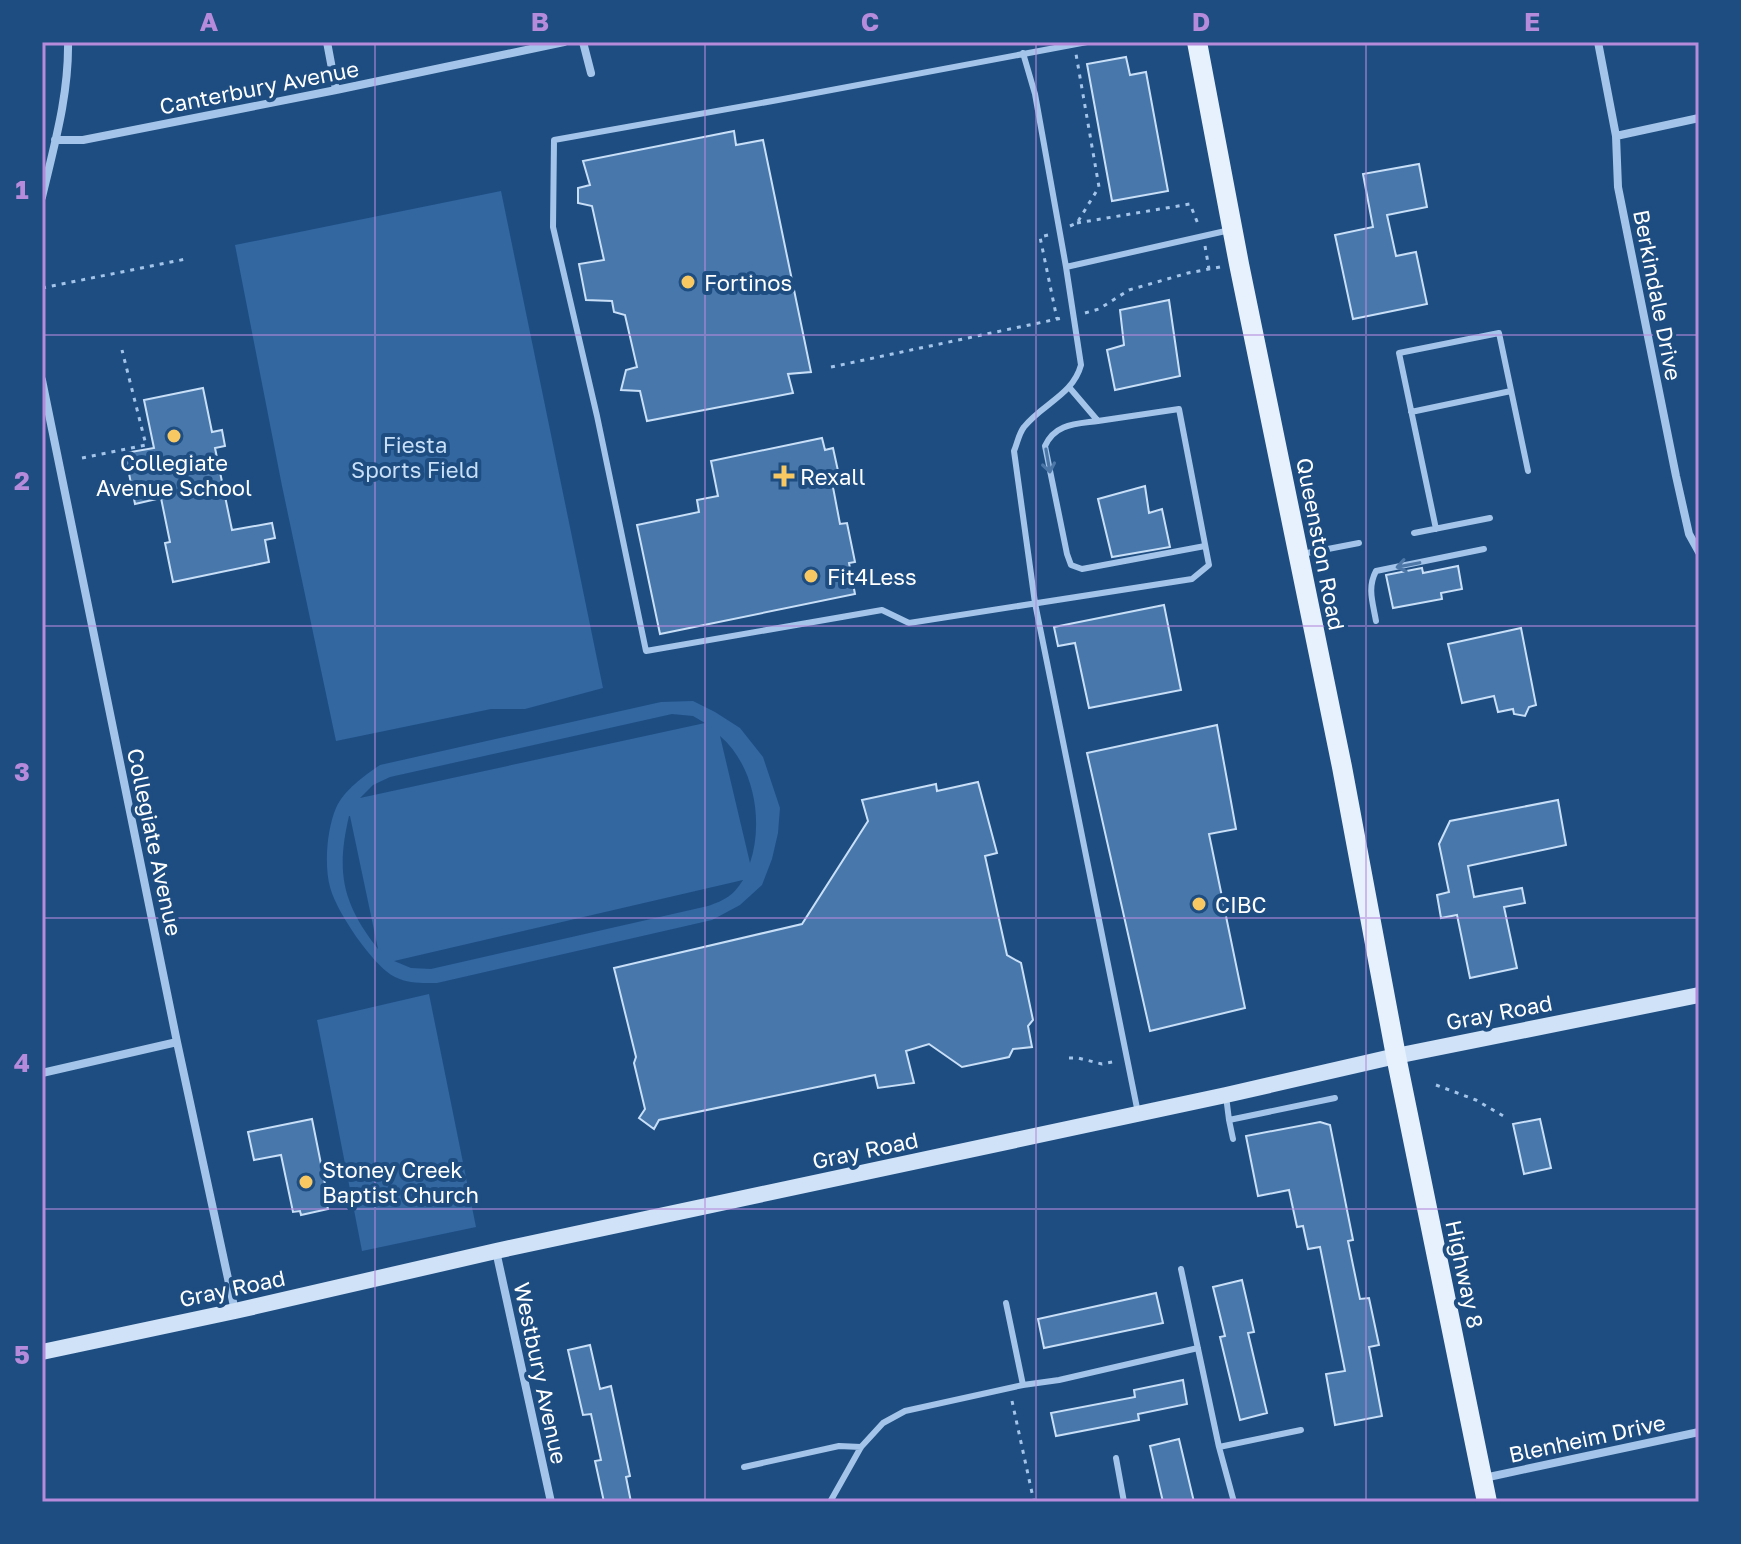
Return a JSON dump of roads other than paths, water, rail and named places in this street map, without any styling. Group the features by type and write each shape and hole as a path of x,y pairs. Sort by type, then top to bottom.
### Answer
{"main road":[{"name":"Queenston Road","path":"1197,42 1342,767 1396,1056"},
{"name":"Gray Road","path":"42,1352 1396,1056 1699,995"},
{"name":"Highway 8","path":"1396,1056 1487,1502"}],"street":[{"path":"42,197 66,91 68,42"},
{"path":"327,42 336,90"},
{"name":"Canterbury Avenue","path":"55,140 83,140 564,42"},
{"path":"583,42 591,73"},
{"name":"Berkindale Drive","path":"1598,42 1616,136 1618,187 1689,534 1699,552"},
{"path":"1616,136 1699,118"},
{"name":"Collegiate Avenue","path":"42,380 235,1311"},
{"path":"42,445 54,443"},
{"path":"42,1073 177,1042"},
{"name":"Westbury Avenue","path":"496,1251 551,1502"},
{"name":"Blenheim Drive","path":"1483,1479 1699,1432"}],"lane":[{"path":"1087,42 554,140 553,227 597,416 646,651 882,610 909,623 1192,579 1209,565 1179,409 1098,421 1057,429 1045,446 1071,565 1082,569 1205,546"},
{"path":"1023,53 1035,94 1081,365 1078,377 1069,387 1024,428 1014,451 1035,603 1138,1114"},
{"path":"1066,267 1233,229"},
{"path":"1436,529 1399,353 1499,333 1528,471"},
{"path":"1069,387 1098,421"},
{"path":"1411,412 1511,391"},
{"path":"1414,533 1490,518"},
{"path":"1299,555 1359,543"},
{"path":"1376,621 1370,591 1376,571 1484,549"},
{"path":"1226,1095 1233,1139"},
{"path":"1229,1120 1335,1098"},
{"path":"1181,1269 1219,1447 1234,1502"},
{"path":"1006,1303 1023,1385"},
{"path":"830,1502 861,1447 883,1423 905,1411 1198,1348"},
{"path":"1219,1447 1301,1430"},
{"path":"744,1467 839,1446 861,1447"},
{"path":"1116,1458 1124,1502"}],"place":[{"name":"Fortinos","path":"688,282"},
{"name":"Collegiate Avenue School","path":"174,436"},
{"name":"Rexall","path":"784,476"},
{"name":"Fit4Less","path":"811,576"},
{"name":"CIBC","path":"1199,904"},
{"name":"Stoney Creek Baptist Church","path":"306,1182"}],"park label":[{"name":"Fiesta Sports Field","path":"415,456"}]}
